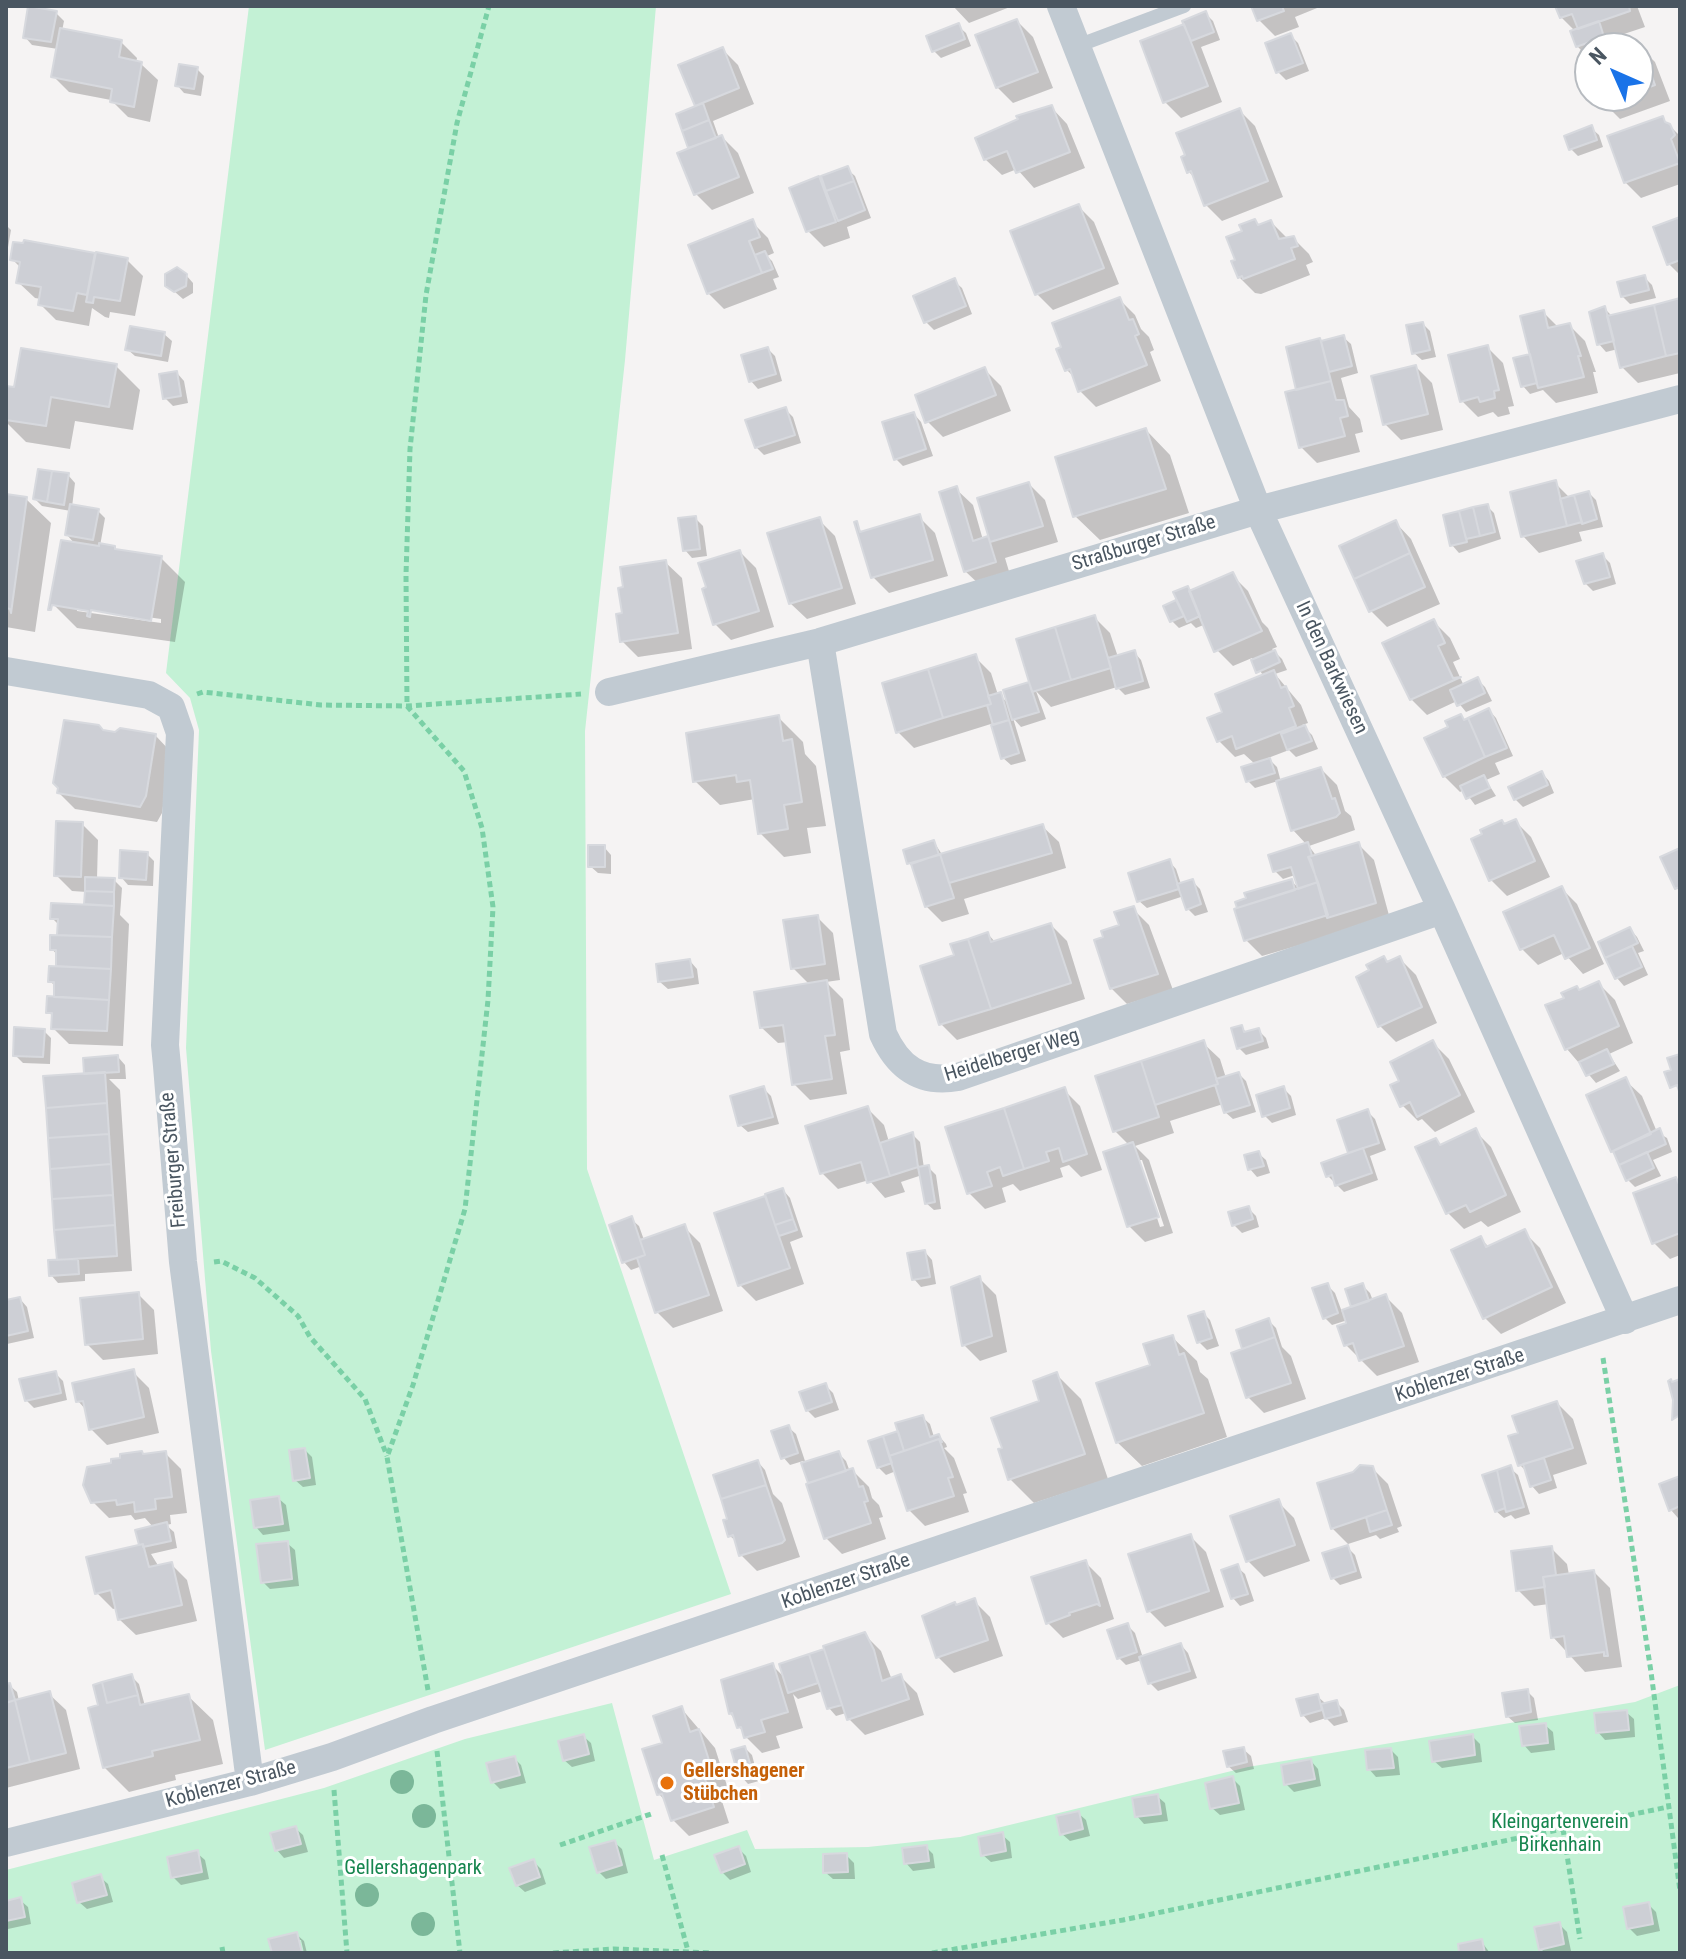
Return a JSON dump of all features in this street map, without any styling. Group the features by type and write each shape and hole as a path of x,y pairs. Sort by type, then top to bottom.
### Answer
{"street":[{"name":"In den Barkwiesen","path":"1061,6 1258,510 1442,910 1625,1320"},
{"name":"Straßburger Straße","path":"609,692 820,642 1258,510 1680,399"},
{"name":"Heidelberger Weg","path":"820,642 883,1034 891,1052 909,1069 930,1079 958,1077 1442,910"},
{"path":"6,671 149,695 171,707"},
{"name":"Freiburger Straße","path":"171,707 180,733 165,1045 183,1262 250,1782"},
{"name":"Koblenzer Straße","path":"6,1843 250,1782 332,1757 433,1720 1599,1330 1680,1300"}],"lane":[{"path":"1077,46 1184,6"}],"path":[{"path":"387,1457 413,1385 465,1209 488,1000 493,907 482,828 464,771 407,706 406,575 410,449 426,295 457,123 489,6"},
{"path":"171,707 203,692 321,705 407,706 609,692"},
{"path":"183,1262 221,1261 255,1278 298,1316 310,1337 365,1399 387,1457 433,1720 460,1953"},
{"path":"1599,1330 1651,1672 1680,1891"},
{"path":"332,1757 347,1953"},
{"path":"932,1953 1123,1920 1668,1807"},
{"path":"560,1845 651,1814"},
{"path":"1563,1829 1580,1939"},
{"path":"662,1855 688,1951"},
{"path":"553,1953 614,1949 713,1953"}],"green space":[{"path":"249,6 656,6 625,360 585,731 587,1169 731,1594 265,1750 211,1351 186,1048 199,730 190,698 166,673"},
{"name":"Kleingartenverein Birkenhain","path":"1680,1685 1680,1953 6,1953 6,1870 324,1788 465,1739 612,1703 654,1860 747,1830 755,1849 868,1847 960,1837 1248,1767 1635,1702"}],"building":[{"path":"28,6 57,11 51,42 23,38"},
{"path":"1251,6 1282,6 1284,11 1257,21"},
{"path":"1555,6 1629,6 1630,11 1578,29 1572,14 1560,18"},
{"path":"1206,11 1214,32 1191,41 1182,21"},
{"path":"1017,19 1038,72 996,88 975,35"},
{"path":"1599,21 1602,32 1574,32 1574,42 1570,31"},
{"path":"959,23 965,39 932,52 926,36"},
{"path":"1184,24 1208,86 1163,103 1140,41"},
{"path":"60,28 122,40 119,57 142,62 134,107 110,102 112,89 51,77"},
{"path":"1291,33 1303,63 1276,73 1265,43"},
{"path":"723,47 739,88 695,106 678,65"},
{"path":"179,64 198,67 194,89 175,86"},
{"path":"703,103 709,120 682,131 676,114"},
{"path":"1052,105 1070,152 1016,173 1007,151 984,160 975,138 1018,119 1016,116"},
{"path":"1240,108 1268,181 1204,206 1191,171 1187,173 1181,157 1185,155 1176,133"},
{"path":"1663,116 1675,135 1671,139 1680,163 1624,183 1607,136"},
{"path":"709,120 716,138 688,148 682,131"},
{"path":"1592,125 1597,140 1569,150 1564,136"},
{"path":"722,135 739,177 694,195 677,153"},
{"path":"848,166 854,181 826,191 821,176"},
{"path":"819,176 836,222 806,232 789,188"},
{"path":"854,181 865,210 838,221 826,191"},
{"path":"1079,204 1104,268 1035,295 1010,231"},
{"path":"1680,217 1680,260 1667,265 1653,227"},
{"path":"753,219 760,237 749,241 762,273 707,294 688,245"},
{"path":"1255,219 1258,225 1271,220 1279,239 1294,236 1298,246 1291,248 1295,259 1243,279 1242,276 1238,278 1226,237 1242,231 1239,225"},
{"path":"24,240 95,253 87,295 77,293 73,311 38,305 41,287 16,283 20,262 10,260 13,242 23,243"},
{"path":"765,251 773,269 762,273 755,255"},
{"path":"96,252 128,258 120,301 94,297 93,303 86,302"},
{"path":"177,267 187,274 186,286 174,292 165,286 165,274"},
{"path":"1645,275 1649,290 1621,297 1617,282"},
{"path":"955,278 966,306 924,323 913,296"},
{"path":"1120,297 1129,320 1133,319 1139,334 1135,336 1147,365 1078,392 1070,369 1065,371 1056,349 1061,347 1052,323"},
{"path":"1680,298 1680,353 1666,356 1654,305"},
{"path":"1654,305 1666,356 1620,368 1607,316"},
{"path":"1605,306 1614,341 1597,345 1589,312"},
{"path":"1544,310 1548,328 1570,323 1584,377 1538,388 1520,316"},
{"path":"1423,322 1430,350 1412,354 1406,325"},
{"path":"130,326 165,332 161,356 125,350"},
{"path":"1344,335 1352,366 1329,372 1321,341"},
{"path":"1320,338 1331,381 1296,390 1286,347"},
{"path":"1488,345 1499,390 1494,391 1495,398 1480,402 1478,397 1460,402 1448,355"},
{"path":"768,347 776,374 749,382 741,355"},
{"path":"21,348 117,364 109,407 51,397 46,426 6,420 6,386 14,387"},
{"path":"1530,354 1537,383 1521,387 1513,358"},
{"path":"1416,365 1428,414 1383,425 1371,376"},
{"path":"985,367 996,395 925,423 915,395"},
{"path":"177,371 181,396 163,399 159,374"},
{"path":"1331,381 1336,400 1344,400 1348,416 1340,418 1345,436 1299,448 1285,392"},
{"path":"786,407 795,435 755,448 745,420"},
{"path":"914,412 926,449 894,460 882,422"},
{"path":"1146,428 1166,489 1073,517 1055,457"},
{"path":"38,469 52,471 47,502 33,499"},
{"path":"52,471 69,473 64,505 47,502"},
{"path":"1556,480 1567,526 1521,537 1510,492"},
{"path":"1029,482 1043,526 990,542 977,498"},
{"path":"957,486 973,541 988,536 996,562 964,572 939,492"},
{"path":"1589,491 1597,519 1582,524 1574,495"},
{"path":"6,494 27,497 11,613 6,608"},
{"path":"1574,495 1582,522 1567,526 1560,499"},
{"path":"70,504 99,509 93,540 65,535"},
{"path":"1488,504 1495,532 1480,536 1473,507"},
{"path":"1473,507 1480,536 1466,539 1459,511"},
{"path":"1459,511 1467,542 1450,546 1443,515"},
{"path":"920,514 933,560 871,578 854,522 857,521 860,532"},
{"path":"696,516 700,549 683,551 678,518"},
{"path":"820,517 842,588 789,604 767,533"},
{"path":"1396,520 1410,553 1354,579 1339,546"},
{"path":"61,540 99,546 99,543 115,546 115,549 162,556 151,621 91,610 90,617 87,616 88,611 52,605 48,610"},
{"path":"740,550 759,611 713,625 698,563"},
{"path":"1410,553 1425,587 1369,612 1354,579"},
{"path":"1603,553 1610,577 1584,584 1576,561"},
{"path":"666,560 678,633 620,642 616,614 622,613 618,588 623,587 620,567"},
{"path":"1233,572 1262,631 1214,652 1189,591"},
{"path":"1188,586 1200,616 1187,622 1173,592"},
{"path":"1176,600 1184,616 1170,622 1163,606"},
{"path":"1095,615 1111,668 1071,680 1055,627"},
{"path":"1434,619 1445,643 1438,646 1453,678 1461,677 1410,700 1382,643"},
{"path":"1055,627 1071,680 1032,692 1016,639"},
{"path":"1135,650 1143,681 1116,689 1108,658"},
{"path":"1275,650 1280,662 1256,673 1251,660"},
{"path":"976,654 991,704 943,718 928,669"},
{"path":"928,669 943,718 896,733 882,683"},
{"path":"1274,670 1281,688 1286,686 1294,706 1289,708 1296,726 1236,749 1232,736 1217,742 1207,718 1222,712 1215,694"},
{"path":"1478,677 1485,693 1457,706 1450,690"},
{"path":"1029,682 1039,712 1012,720 1003,690"},
{"path":"1001,692 1009,720 993,725 987,705 991,704 988,696"},
{"path":"1489,708 1507,748 1485,757 1468,718"},
{"path":"1461,714 1464,720 1468,718 1485,757 1443,777 1424,738 1448,727 1445,721"},
{"path":"779,715 783,741 792,739 802,802 784,805 788,829 758,834 750,780 737,782 736,775 693,782 686,733"},
{"path":"64,720 99,725 103,730 115,732 120,728 156,734 146,796 140,807 57,793 58,788 53,783"},
{"path":"1009,720 1019,753 1001,759 991,725"},
{"path":"1305,725 1312,741 1287,750 1281,734"},
{"path":"1270,758 1275,773 1246,782 1241,767"},
{"path":"1321,767 1340,813 1291,831 1276,781"},
{"path":"1542,771 1548,785 1514,800 1508,787"},
{"path":"1484,775 1490,788 1466,799 1460,786"},
{"path":"1516,819 1535,861 1489,881 1471,839 1482,834 1480,830 1502,820 1504,824"},
{"path":"56,821 83,822 81,877 54,876"},
{"path":"1043,824 1052,853 949,883 940,854"},
{"path":"934,840 939,855 907,864 903,850"},
{"path":"1308,842 1312,856 1308,857 1318,882 1298,889 1291,867 1273,872 1268,855"},
{"path":"1359,842 1376,903 1327,918 1308,857"},
{"path":"588,845 605,845 605,867 588,867"},
{"path":"1680,848 1680,887 1675,889 1660,857"},
{"path":"120,850 148,852 146,880 119,878"},
{"path":"940,854 954,898 925,907 911,864"},
{"path":"1170,859 1179,889 1137,902 1128,873"},
{"path":"85,877 115,878 114,892 85,891"},
{"path":"1193,879 1201,904 1186,910 1177,884"},
{"path":"1292,879 1295,890 1237,908 1235,902 1246,898 1244,893"},
{"path":"1318,882 1328,915 1244,941 1234,909"},
{"path":"1562,886 1590,948 1565,959 1554,935 1520,950 1503,912"},
{"path":"85,891 114,892 114,906 84,904"},
{"path":"51,903 114,906 112,937 57,935 58,919 50,919"},
{"path":"1134,906 1158,974 1110,989 1094,940 1103,937 1101,931 1119,925 1114,912"},
{"path":"818,915 825,964 791,969 783,920"},
{"path":"1051,923 1071,983 991,1009 968,939 988,932 991,942"},
{"path":"1630,927 1638,943 1605,958 1598,942"},
{"path":"50,935 112,937 111,969 56,966 56,950 50,950"},
{"path":"968,939 991,1009 939,1025 920,966 954,955 950,944"},
{"path":"1632,946 1642,967 1615,979 1605,958"},
{"path":"1384,956 1387,962 1400,956 1422,1007 1378,1027 1356,977 1369,970 1366,965"},
{"path":"690,959 693,977 658,982 656,964"},
{"path":"49,966 111,969 109,1000 54,997 54,982 48,982"},
{"path":"827,980 835,1035 825,1036 832,1079 792,1085 783,1025 760,1028 754,992"},
{"path":"1599,981 1619,1026 1565,1050 1545,1005 1564,998 1561,993 1577,986 1579,990"},
{"path":"47,996 109,1000 107,1031 51,1029 52,1013 46,1013"},
{"path":"1242,1025 1244,1032 1259,1028 1263,1041 1237,1049 1231,1028"},
{"path":"14,1027 45,1029 43,1057 13,1056"},
{"path":"1204,1040 1218,1084 1155,1105 1141,1061"},
{"path":"1433,1040 1460,1095 1417,1117 1410,1102 1400,1107 1390,1085 1399,1081 1390,1062"},
{"path":"1607,1049 1614,1064 1586,1076 1579,1062"},
{"path":"1680,1054 1680,1094 1677,1085 1670,1088 1664,1072 1671,1070 1667,1058"},
{"path":"118,1055 119,1072 84,1074 83,1058"},
{"path":"1141,1061 1159,1117 1113,1132 1095,1076"},
{"path":"105,1072 107,1103 46,1108 43,1076"},
{"path":"1239,1072 1250,1105 1224,1113 1216,1079"},
{"path":"1626,1077 1651,1134 1611,1152 1586,1095"},
{"path":"764,1086 773,1117 738,1126 730,1096"},
{"path":"1284,1086 1290,1108 1262,1117 1256,1095"},
{"path":"1065,1087 1087,1154 1063,1162 1059,1148 1046,1152 1049,1161 1024,1169 1004,1108"},
{"path":"107,1103 109,1134 48,1138 46,1108"},
{"path":"868,1106 890,1176 867,1183 861,1162 820,1174 805,1126"},
{"path":"1004,1108 1024,1169 1003,1176 1000,1167 987,1172 992,1186 967,1194 945,1127"},
{"path":"1368,1109 1379,1143 1348,1153 1337,1120"},
{"path":"1476,1128 1506,1195 1470,1212 1466,1205 1446,1214 1415,1147 1436,1138 1440,1145"},
{"path":"1660,1128 1666,1144 1619,1165 1613,1151"},
{"path":"913,1132 918,1167 890,1176 880,1143"},
{"path":"109,1134 111,1164 50,1169 48,1138"},
{"path":"1133,1142 1159,1217 1127,1227 1103,1152"},
{"path":"1363,1148 1372,1173 1335,1186 1332,1175 1326,1177 1321,1163"},
{"path":"1259,1151 1264,1166 1248,1170 1244,1155"},
{"path":"1647,1152 1654,1168 1626,1181 1619,1165"},
{"path":"111,1164 113,1195 52,1199 50,1169"},
{"path":"929,1165 935,1202 925,1204 918,1167"},
{"path":"1676,1177 1680,1187 1680,1233 1652,1244 1633,1193"},
{"path":"783,1188 793,1219 775,1225 765,1194"},
{"path":"113,1195 115,1225 54,1230 52,1199"},
{"path":"765,1196 790,1268 738,1286 714,1213"},
{"path":"1249,1206 1253,1219 1232,1226 1228,1212"},
{"path":"632,1216 645,1255 622,1263 609,1225"},
{"path":"793,1219 797,1230 779,1236 775,1225"},
{"path":"685,1224 709,1295 655,1313 637,1258 645,1255 640,1240"},
{"path":"115,1225 117,1256 57,1260 54,1230"},
{"path":"1525,1229 1552,1287 1483,1319 1451,1250 1481,1236 1486,1247"},
{"path":"925,1250 930,1277 912,1280 907,1253"},
{"path":"78,1259 79,1274 49,1276 48,1260"},
{"path":"980,1276 992,1336 962,1346 951,1287"},
{"path":"1328,1283 1338,1313 1323,1319 1312,1288"},
{"path":"1363,1283 1369,1301 1351,1307 1345,1289"},
{"path":"139,1292 143,1339 85,1345 80,1298"},
{"path":"1386,1294 1404,1346 1359,1361 1353,1343 1344,1346 1337,1326 1346,1323 1342,1310"},
{"path":"20,1297 28,1331 6,1336 6,1300"},
{"path":"1204,1311 1212,1338 1197,1343 1188,1316"},
{"path":"1269,1318 1275,1337 1242,1349 1236,1330"},
{"path":"1173,1335 1179,1355 1184,1353 1204,1413 1116,1443 1096,1383 1150,1365 1143,1344"},
{"path":"1275,1337 1291,1383 1246,1398 1231,1353"},
{"path":"134,1369 144,1417 89,1430 83,1401 76,1402 72,1383"},
{"path":"56,1371 61,1393 25,1401 19,1379"},
{"path":"1057,1372 1085,1454 1008,1480 998,1449 1002,1448 991,1418 1039,1401 1033,1381"},
{"path":"1671,1379 1672,1382 1680,1379 1680,1415 1672,1420 1673,1400 1668,1381"},
{"path":"826,1383 832,1402 806,1411 799,1392"},
{"path":"1557,1401 1573,1448 1518,1466 1508,1436 1518,1433 1512,1416"},
{"path":"923,1415 930,1437 939,1434 942,1442 939,1439 904,1451 895,1423"},
{"path":"789,1425 798,1453 781,1459 771,1431"},
{"path":"898,1431 904,1451 889,1456 883,1436"},
{"path":"883,1436 892,1463 877,1468 868,1441"},
{"path":"939,1439 953,1477 948,1478 954,1496 907,1511 889,1456"},
{"path":"305,1448 310,1478 293,1481 289,1450"},
{"path":"142,1451 143,1454 166,1451 172,1497 155,1499 156,1509 135,1512 134,1502 117,1505 116,1500 91,1503 83,1485 87,1467 111,1463 111,1459 120,1458 120,1454"},
{"path":"839,1451 846,1471 808,1483 801,1463"},
{"path":"1544,1458 1551,1480 1530,1487 1523,1464"},
{"path":"758,1460 766,1485 721,1499 713,1475"},
{"path":"1360,1465 1373,1466 1387,1510 1331,1529 1317,1483 1353,1472"},
{"path":"1511,1465 1524,1507 1506,1512 1497,1470"},
{"path":"853,1468 859,1487 863,1486 868,1501 864,1502 871,1523 824,1539 806,1484"},
{"path":"1497,1470 1505,1508 1495,1512 1482,1475"},
{"path":"1680,1476 1680,1506 1669,1511 1659,1484"},
{"path":"766,1485 785,1540 739,1556 733,1535 728,1537 721,1499"},
{"path":"279,1496 283,1524 254,1528 250,1500"},
{"path":"1279,1499 1295,1545 1246,1562 1230,1516"},
{"path":"1387,1510 1392,1525 1370,1532 1366,1517"},
{"path":"167,1522 171,1541 143,1547 143,1544 139,1545 135,1530"},
{"path":"1191,1534 1209,1591 1147,1612 1128,1554"},
{"path":"288,1541 292,1579 261,1583 256,1544"},
{"path":"143,1544 149,1567 172,1562 182,1605 118,1620 111,1590 95,1594 86,1557"},
{"path":"1348,1545 1356,1571 1331,1579 1322,1553"},
{"path":"1552,1546 1556,1575 1543,1577 1545,1587 1516,1591 1511,1551"},
{"path":"1086,1560 1100,1606 1097,1604 1069,1613 1046,1624 1031,1577"},
{"path":"1238,1564 1248,1594 1231,1599 1221,1570"},
{"path":"1594,1570 1608,1656 1604,1656 1604,1652 1567,1657 1564,1636 1551,1638 1543,1577"},
{"path":"975,1598 988,1640 936,1658 922,1616 955,1602 956,1605"},
{"path":"1128,1623 1137,1652 1117,1659 1107,1630"},
{"path":"865,1632 874,1650 882,1681 901,1674 909,1699 847,1720 823,1646"},
{"path":"1181,1643 1190,1671 1148,1684 1139,1657"},
{"path":"824,1649 842,1705 827,1709 809,1654"},
{"path":"809,1654 818,1683 788,1693 779,1664"},
{"path":"773,1663 788,1712 761,1720 765,1732 744,1738 741,1727 737,1728 732,1713 729,1714 721,1680"},
{"path":"132,1674 138,1695 107,1703 102,1682"},
{"path":"102,1682 107,1703 138,1695 140,1705 189,1694 200,1740 152,1751 153,1756 103,1768 88,1708 98,1705 93,1685"},
{"path":"10,1683 15,1700 6,1703 6,1684"},
{"path":"1528,1689 1531,1712 1506,1717 1502,1693"},
{"path":"50,1691 66,1753 30,1762 15,1700"},
{"path":"1318,1694 1322,1710 1301,1716 1296,1699"},
{"path":"15,1700 30,1762 6,1768 6,1703"},
{"path":"1337,1700 1341,1715 1325,1719 1321,1704"},
{"path":"682,1706 690,1732 699,1729 714,1776 705,1779 714,1807 671,1821 662,1794 657,1795 642,1749 662,1743 653,1716"},
{"path":"1627,1710 1629,1730 1596,1733 1594,1713"},
{"path":"1546,1723 1548,1743 1522,1746 1519,1726"},
{"path":"584,1734 589,1754 563,1761 558,1741"},
{"path":"1473,1734 1475,1755 1432,1762 1429,1741"},
{"path":"745,1746 753,1774 739,1778 731,1750"},
{"path":"1244,1747 1247,1762 1227,1767 1223,1751"},
{"path":"1391,1748 1394,1768 1367,1770 1365,1750"},
{"path":"515,1756 520,1775 491,1783 486,1763"},
{"path":"1311,1759 1315,1779 1284,1785 1281,1765"},
{"path":"1233,1776 1239,1803 1210,1809 1205,1783"},
{"path":"1158,1794 1161,1814 1135,1817 1132,1798"},
{"path":"1079,1811 1083,1829 1060,1835 1056,1816"},
{"path":"296,1826 301,1844 275,1851 270,1833"},
{"path":"1003,1832 1006,1851 981,1856 978,1837"},
{"path":"615,1840 622,1865 597,1873 589,1847"},
{"path":"927,1845 929,1861 904,1864 902,1848"},
{"path":"739,1846 745,1864 721,1873 714,1855"},
{"path":"198,1850 202,1872 171,1878 167,1857"},
{"path":"847,1853 848,1872 823,1873 823,1854"},
{"path":"534,1859 540,1877 516,1886 509,1868"},
{"path":"101,1874 107,1895 77,1903 72,1883"},
{"path":"21,1897 25,1917 6,1921 6,1901"},
{"path":"1649,1902 1653,1924 1627,1929 1623,1907"},
{"path":"1560,1922 1564,1944 1539,1950 1534,1927"},
{"path":"297,1932 302,1953 272,1953 268,1939"},
{"path":"1482,1939 1485,1953 1459,1953 1458,1944"}],"place":[{"name":"Gellershagener Stübchen","path":"667,1783"}],"park label":[{"name":"Gellershagenpark","path":"413,1869"}]}
